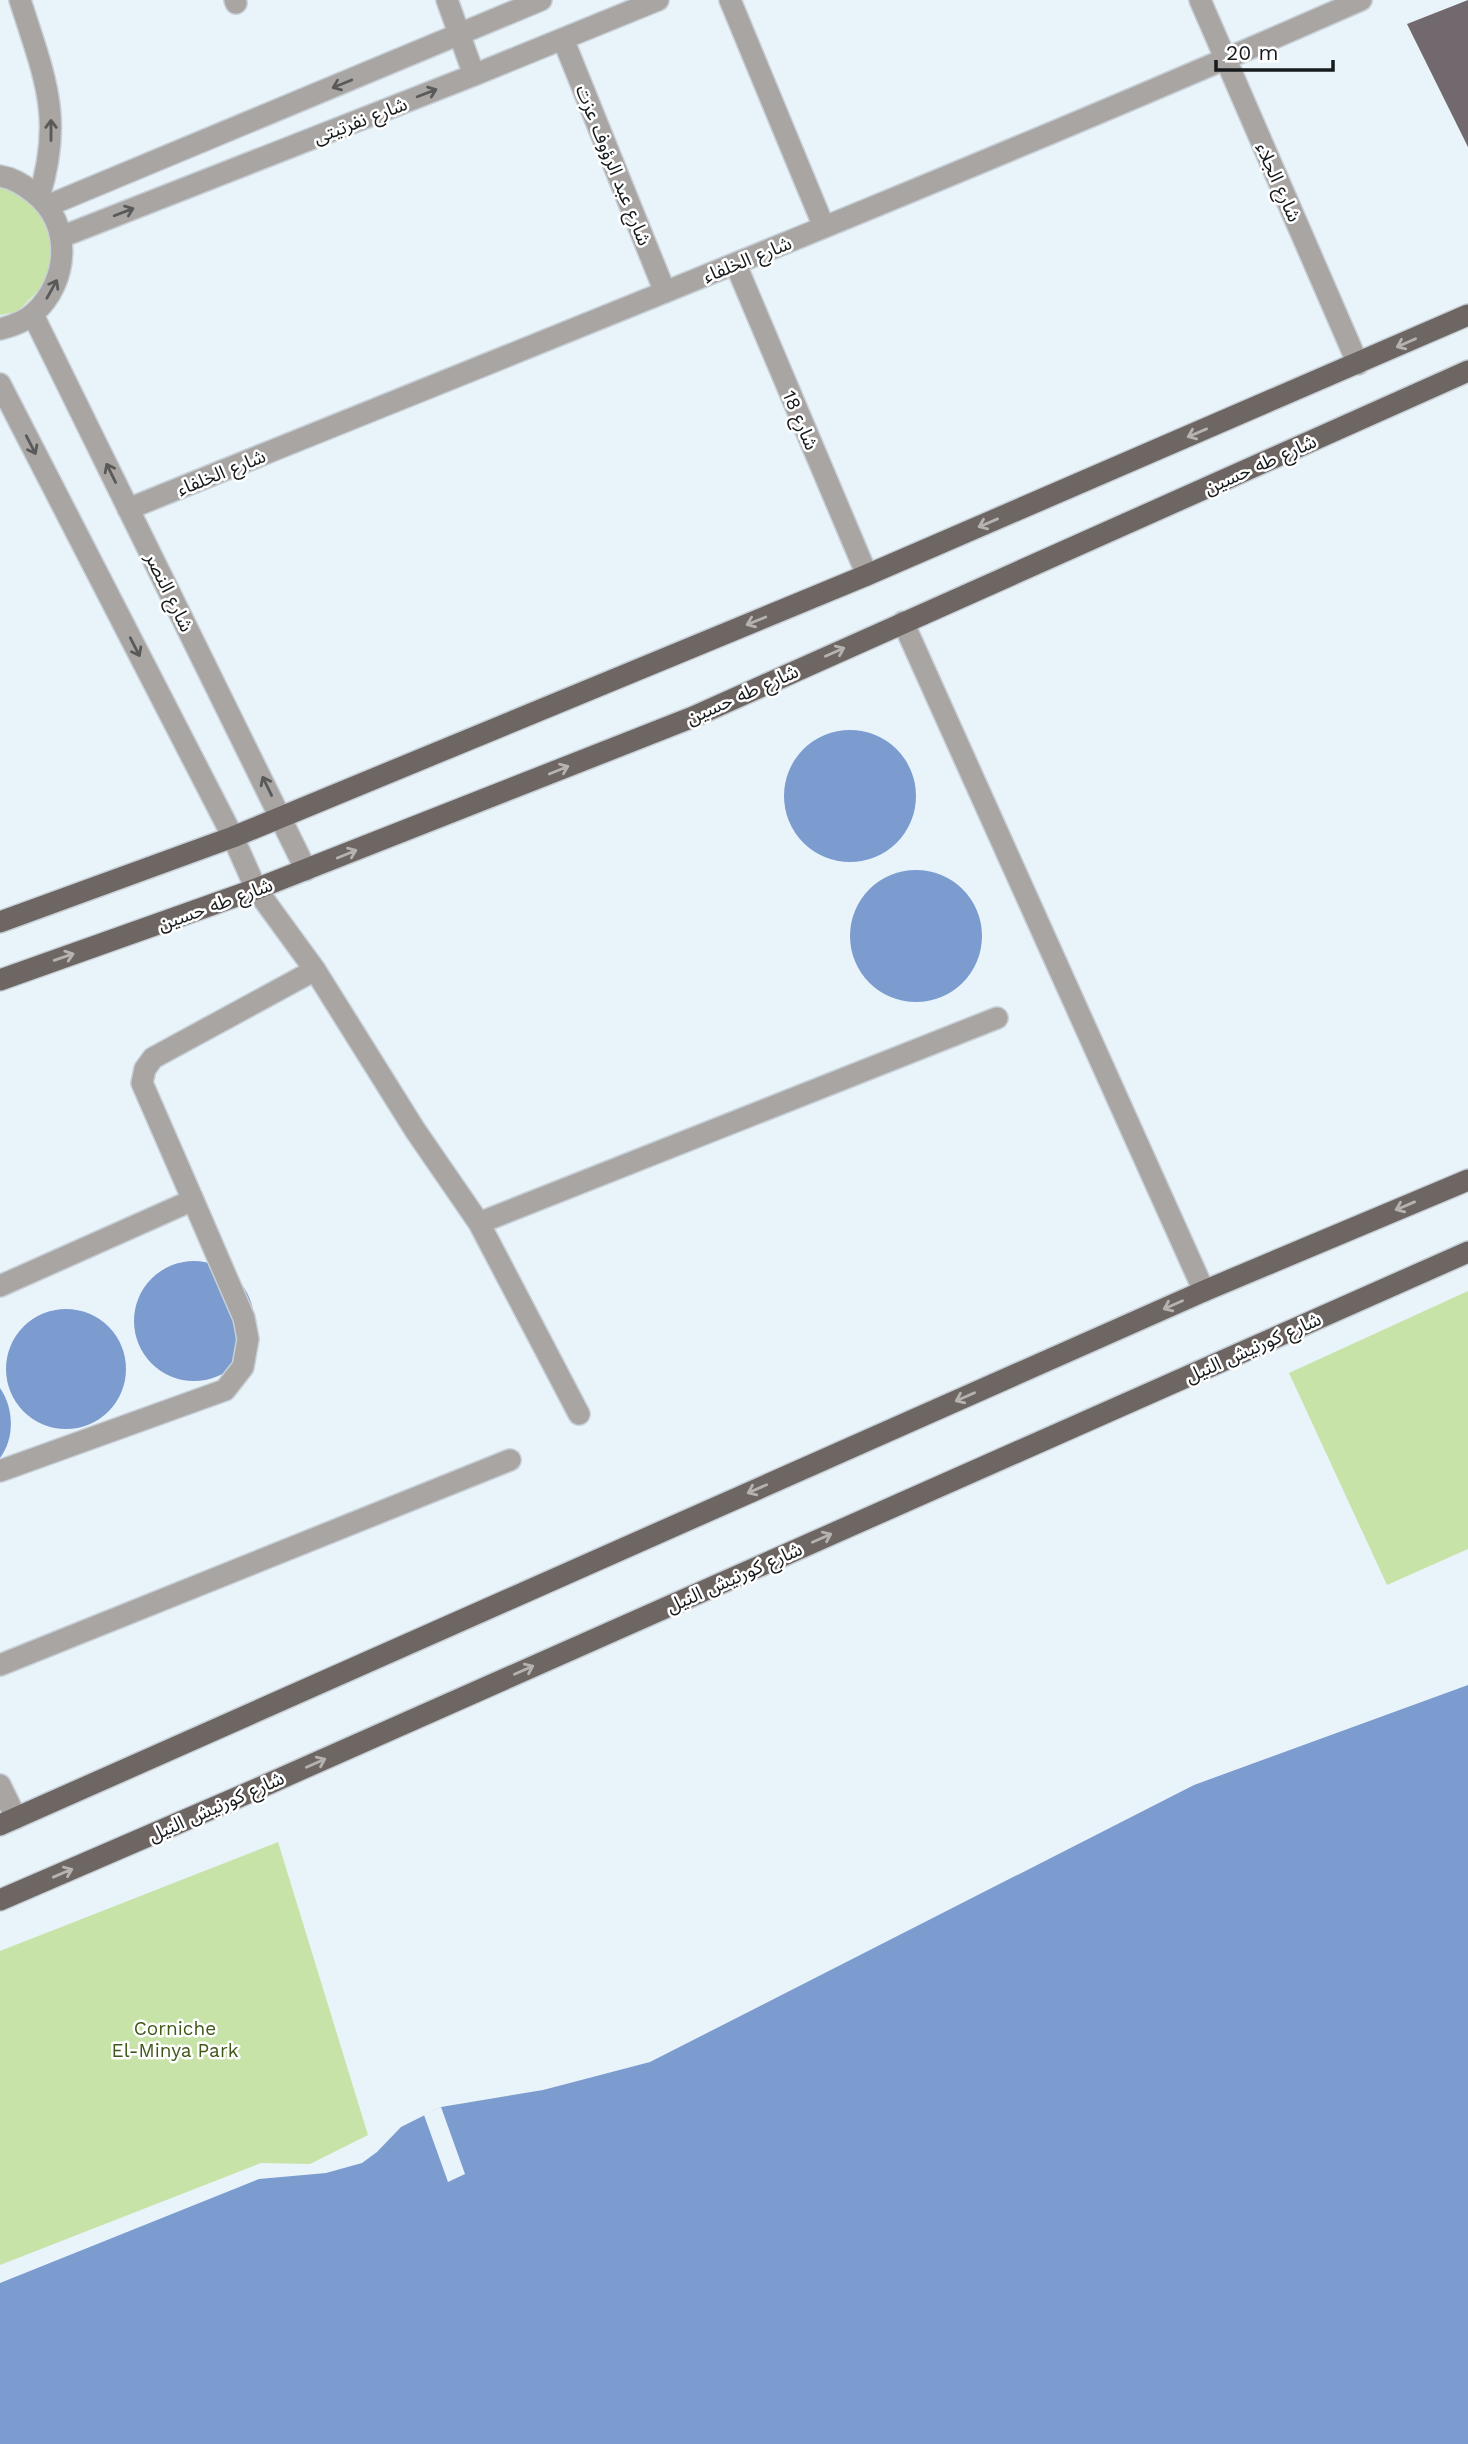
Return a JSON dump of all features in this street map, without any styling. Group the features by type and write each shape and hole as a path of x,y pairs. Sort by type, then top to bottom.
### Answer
{"main road":[{"path":"0,922 233,837 867,575 1468,315"},
{"name":"شارع طه حسين","path":"0,980 256,889 693,717 1468,371"},
{"path":"8,1821 1203,1291 1468,1180"},
{"name":"شارع كورنيش النيل","path":"0,1900 300,1770 1468,1252"}],"street":[{"path":"20,0 50,103 51,145 43,201"},
{"path":"447,0 474,75"},
{"name":"شارع نفرتيتى","path":"43,201 460,35 541,0"},
{"name":"شارع نفرتيتى","path":"61,237 658,0"},
{"path":"730,0 824,227"},
{"name":"شارع الجلاء","path":"1200,0 1358,364"},
{"name":"شارع الخلفاء","path":"128,509 736,265 1226,60 1361,0"},
{"name":"شارع عبد الرؤوف عزت","path":"563,39 665,292"},
{"path":"0,176 23,185 43,201 61,237 62,258 58,279 47,299 33,315 15,325 0,329"},
{"name":"شارع 18","path":"736,265 867,575"},
{"name":"شارع النصر","path":"33,315 282,816 306,870"},
{"path":"0,384 233,837 256,889 315,970 415,1130 479,1223 579,1414"},
{"path":"903,622 1203,1291"},
{"path":"0,1471 225,1390 243,1367 248,1339 244,1318 142,1083 145,1069 153,1058 315,970"},
{"path":"479,1223 997,1018"},
{"path":"0,1286 193,1200"},
{"path":"0,1665 510,1461"},
{"path":"0,1784 8,1821"}],"green space":[{"path":"0,187 10,189 41,212 52,246 46,283 17,312 0,315"},
{"path":"1468,1291 1468,1549 1387,1585 1289,1373"},
{"name":"Corniche El-Minya Park","path":"278,1842 368,2135 310,2164 261,2163 0,2265 0,1951"}],"water":[{"path":"850,730 875,735 896,750 911,771 916,796 911,821 896,842 875,857 850,862 825,857 804,842 789,821 784,796 789,771 804,750 825,735"},
{"path":"916,870 941,875 962,890 977,911 982,936 977,961 962,982 941,997 916,1002 891,997 870,982 855,961 850,936 855,911 870,890 891,875"},
{"path":"194,1261 217,1266 236,1279 249,1298 254,1321 249,1344 236,1363 217,1376 194,1381 171,1376 152,1363 139,1344 134,1321 139,1298 152,1279 171,1266"},
{"path":"66,1309 89,1314 108,1327 121,1346 126,1369 121,1392 108,1411 89,1424 66,1429 43,1424 24,1411 11,1392 6,1369 11,1346 24,1327 43,1314"},
{"path":"0,1388 8,1405 11,1423 8,1441 0,1458"},
{"path":"1468,1685 1468,2444 0,2444 0,2283 259,2179 326,2173 362,2163 401,2127 441,2107 543,2090 650,2062 1194,1785"}],"pier":[{"path":"441,2107 465,2174 448,2182 424,2115"}],"building":[{"path":"1468,0 1468,147 1407,24"}]}
